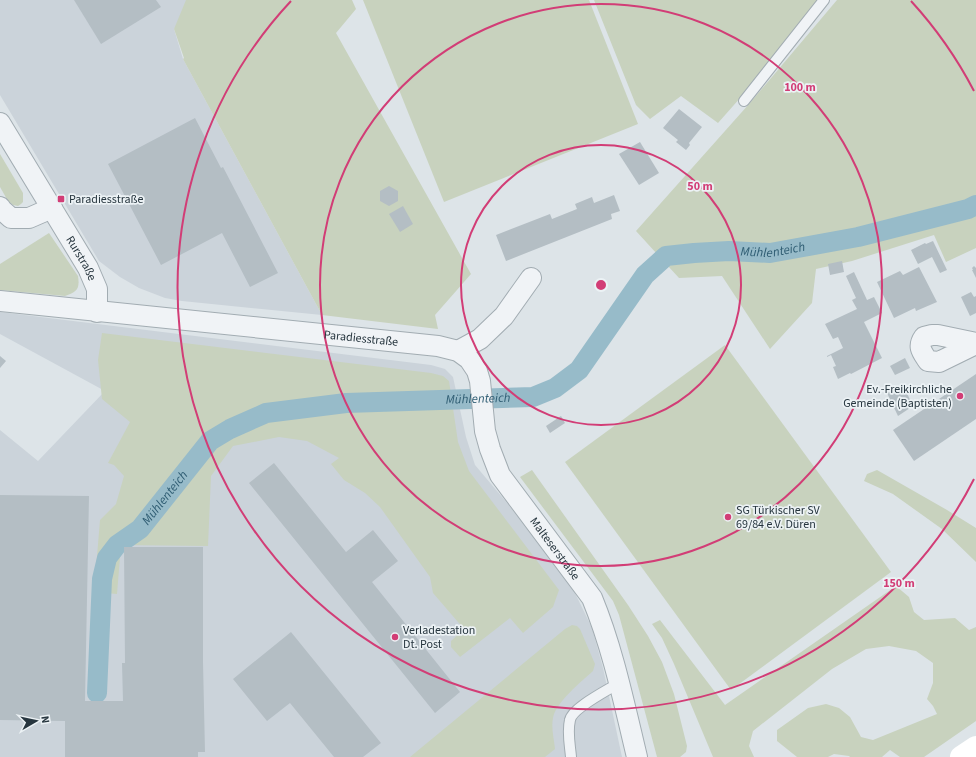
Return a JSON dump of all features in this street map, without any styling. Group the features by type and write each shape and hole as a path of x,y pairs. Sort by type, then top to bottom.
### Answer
{"street":[{"name":"Rurstraße","path":"0,123 88,268 97,289 97,312"},
{"path":"0,207 11,218 29,218 52,208"},
{"path":"458,351 480,339 504,316 530,278"},
{"name":"Paradiesstraße","path":"0,302 438,346 458,351"},
{"name":"Malteserstraße","path":"458,351 469,359 477,371 480,381 483,418 487,437 500,475 592,598 601,619 615,664 637,757"},
{"path":"961,757 976,746"}],"lane":[{"path":"744,101 824,0"},
{"path":"571,757 569,734 570,718 578,708 619,683"}],"shaded area":[{"path":"0,0 200,0 174,29 183,59 322,315 165,298 139,288 120,277 99,261 0,95"},
{"path":"0,312 431,365 445,369 453,377 466,437 475,465 508,504 574,591 592,628 603,668 622,757 0,757 0,430 38,461 105,391 0,334"}],"green space":[{"path":"186,0 352,0 356,9 336,33 471,274 435,315 438,329 322,315 183,59 184,58 174,29"},
{"path":"363,0 589,0 638,124 444,202"},
{"path":"594,0 827,0 718,123 681,96 650,119 636,105"},
{"path":"837,0 976,0 976,248 946,262 934,235 852,261 816,269 812,303 770,349 722,276 679,278 636,231 749,104"},
{"path":"0,154 23,193 23,202 18,206 13,205 8,201 0,187"},
{"path":"49,233 78,276 77,289 65,296 0,290 0,264"},
{"path":"102,333 431,373 443,376 449,381 458,442 469,471 559,590 553,607 523,633 510,618 460,657 451,647 451,641 464,629 433,593 430,577 380,507 365,493 344,480 331,464 339,458 307,441 279,437 233,446 211,476 208,546 121,545 117,594 94,592 100,520 116,504 124,476 114,465 108,463 130,422 102,399 98,360"},
{"name":"SG Türkischer SV 69/84 e.V. Düren","path":"725,345 891,572 731,690 565,462"},
{"path":"532,470 628,605 648,636 662,662 674,694 687,746 686,752 680,757 657,757 619,615 613,601 520,477"},
{"path":"877,470 976,528 976,562 942,529 893,494 864,481 867,474"},
{"path":"896,586 909,597 914,612 924,620 955,618 969,630 976,627 976,721 924,757 900,757 890,750 882,757 850,757 834,754 828,757 797,757 777,741 777,730 808,708 826,704 839,708 850,717 861,737 873,740 937,714 927,699 933,683 933,663 916,651 889,646 866,649 832,669 753,731 749,746 754,757 713,757 674,664 662,638 652,624 660,620 725,705"},
{"path":"572,625 577,626 580,629 595,664 593,671 564,699 555,712 552,726 555,749 545,757 410,757 565,629"}],"building":[{"path":"74,0 156,0 161,7 101,44"},
{"path":"679,109 702,127 689,143 690,145 686,150 676,142 678,140 663,128"},
{"path":"195,118 221,168 223,167 278,273 250,287 222,233 161,265 108,164"},
{"path":"640,142 659,173 639,185 619,154"},
{"path":"389,186 398,191 398,201 389,206 380,201 380,191"},
{"path":"614,195 620,211 611,214 612,219 506,261 496,235 550,214 552,219 577,209 575,204 592,197 594,203"},
{"path":"403,206 413,224 400,232 389,214"},
{"path":"933,241 947,270 940,273 932,257 918,264 911,250"},
{"path":"842,261 844,272 830,275 828,264"},
{"path":"974,266 976,268 976,278 972,270"},
{"path":"919,267 937,302 916,311 915,308 894,318 877,282 900,271 903,275"},
{"path":"854,272 867,300 874,297 882,313 864,322 882,358 838,379 833,367 836,366 831,355 827,356 843,348 838,337 833,339 825,324 857,309 852,300 856,298 846,276"},
{"path":"971,292 974,297 976,296 976,313 970,316 961,297"},
{"path":"0,356 6,361 0,368"},
{"path":"905,358 910,368 895,375 890,366"},
{"name":"Ev.-Freikirchliche Gemeinde (Baptisten)","path":"976,374 976,419 914,461 893,430"},
{"path":"903,385 913,406 898,416 887,393"},
{"path":"561,416 565,423 550,433 546,426"},
{"name":"Verladestation Dt. Post","path":"274,463 346,552 373,530 398,561 372,582 460,692 435,713 249,483"},
{"path":"0,495 89,496 85,701 123,701 122,663 125,663 124,547 203,547 205,752 198,752 198,757 65,757 65,721 0,720"},
{"path":"291,632 381,743 363,757 334,757 290,703 267,721 233,679"}],"waterway":[{"name":"Mühlenteich","path":"97,693 102,579 107,558 117,545 140,529 210,441 230,429 266,413 346,403 533,397 555,388 579,370 645,275 666,256 729,251 770,253 858,237 968,209 976,205"}],"place":[{"name":"Paradiesstraße","path":"61,199"},
{"name":"Ev.-Freikirchliche Gemeinde (Baptisten)","path":"960,396"},
{"name":"SG Türkischer SV 69/84 e.V. Düren","path":"728,517"},
{"name":"Verladestation Dt. Post","path":"395,637"}]}
